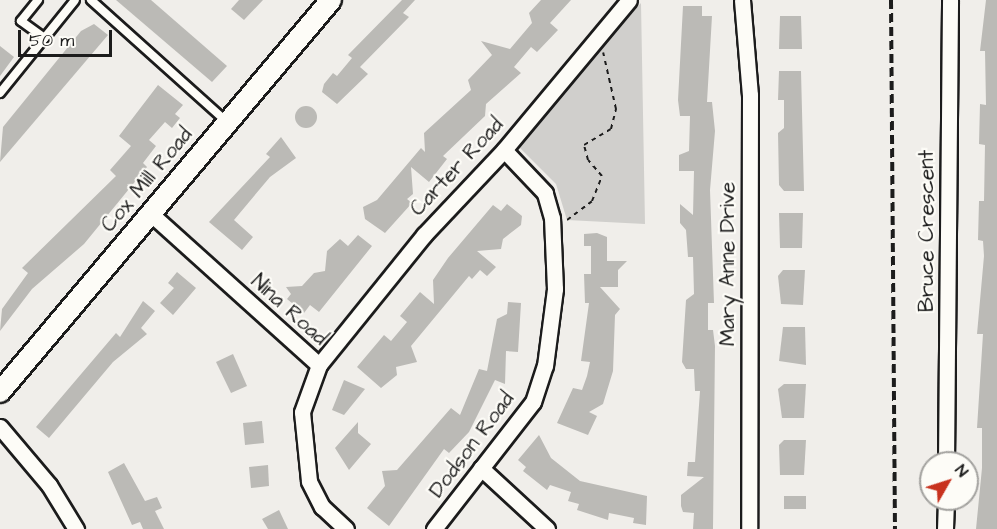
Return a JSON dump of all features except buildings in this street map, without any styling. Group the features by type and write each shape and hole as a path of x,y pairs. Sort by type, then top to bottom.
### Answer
{"street":[{"name":"Cox Mill Road","path":"0,392 331,0"},
{"name":"Carter Road","path":"319,365 424,235 504,150 629,0"},
{"name":"Mary Anne Drive","path":"742,0 750,95 749,529"},
{"name":"Bruce Crescent","path":"946,451 950,0"},
{"name":"Dodson Road","path":"434,529 533,402 545,366 555,289 553,231 545,193 504,150"},
{"name":"Nina Road","path":"150,213 319,365 302,412 309,481 321,507 346,529"},
{"path":"0,427 49,485 76,529"},
{"path":"482,468 547,529"},
{"path":"945,529 946,511"}],"lane":[{"path":"38,0 21,21 44,38"},
{"path":"0,93 75,0"},
{"path":"91,0 227,122"}],"path":[{"path":"553,231 592,201 602,176 588,160 584,145 611,129 616,109 599,35"}],"shaded area":[{"path":"641,3 645,224 567,220 556,184 517,145"}],"railway":[{"path":"891,0 895,529"}]}
